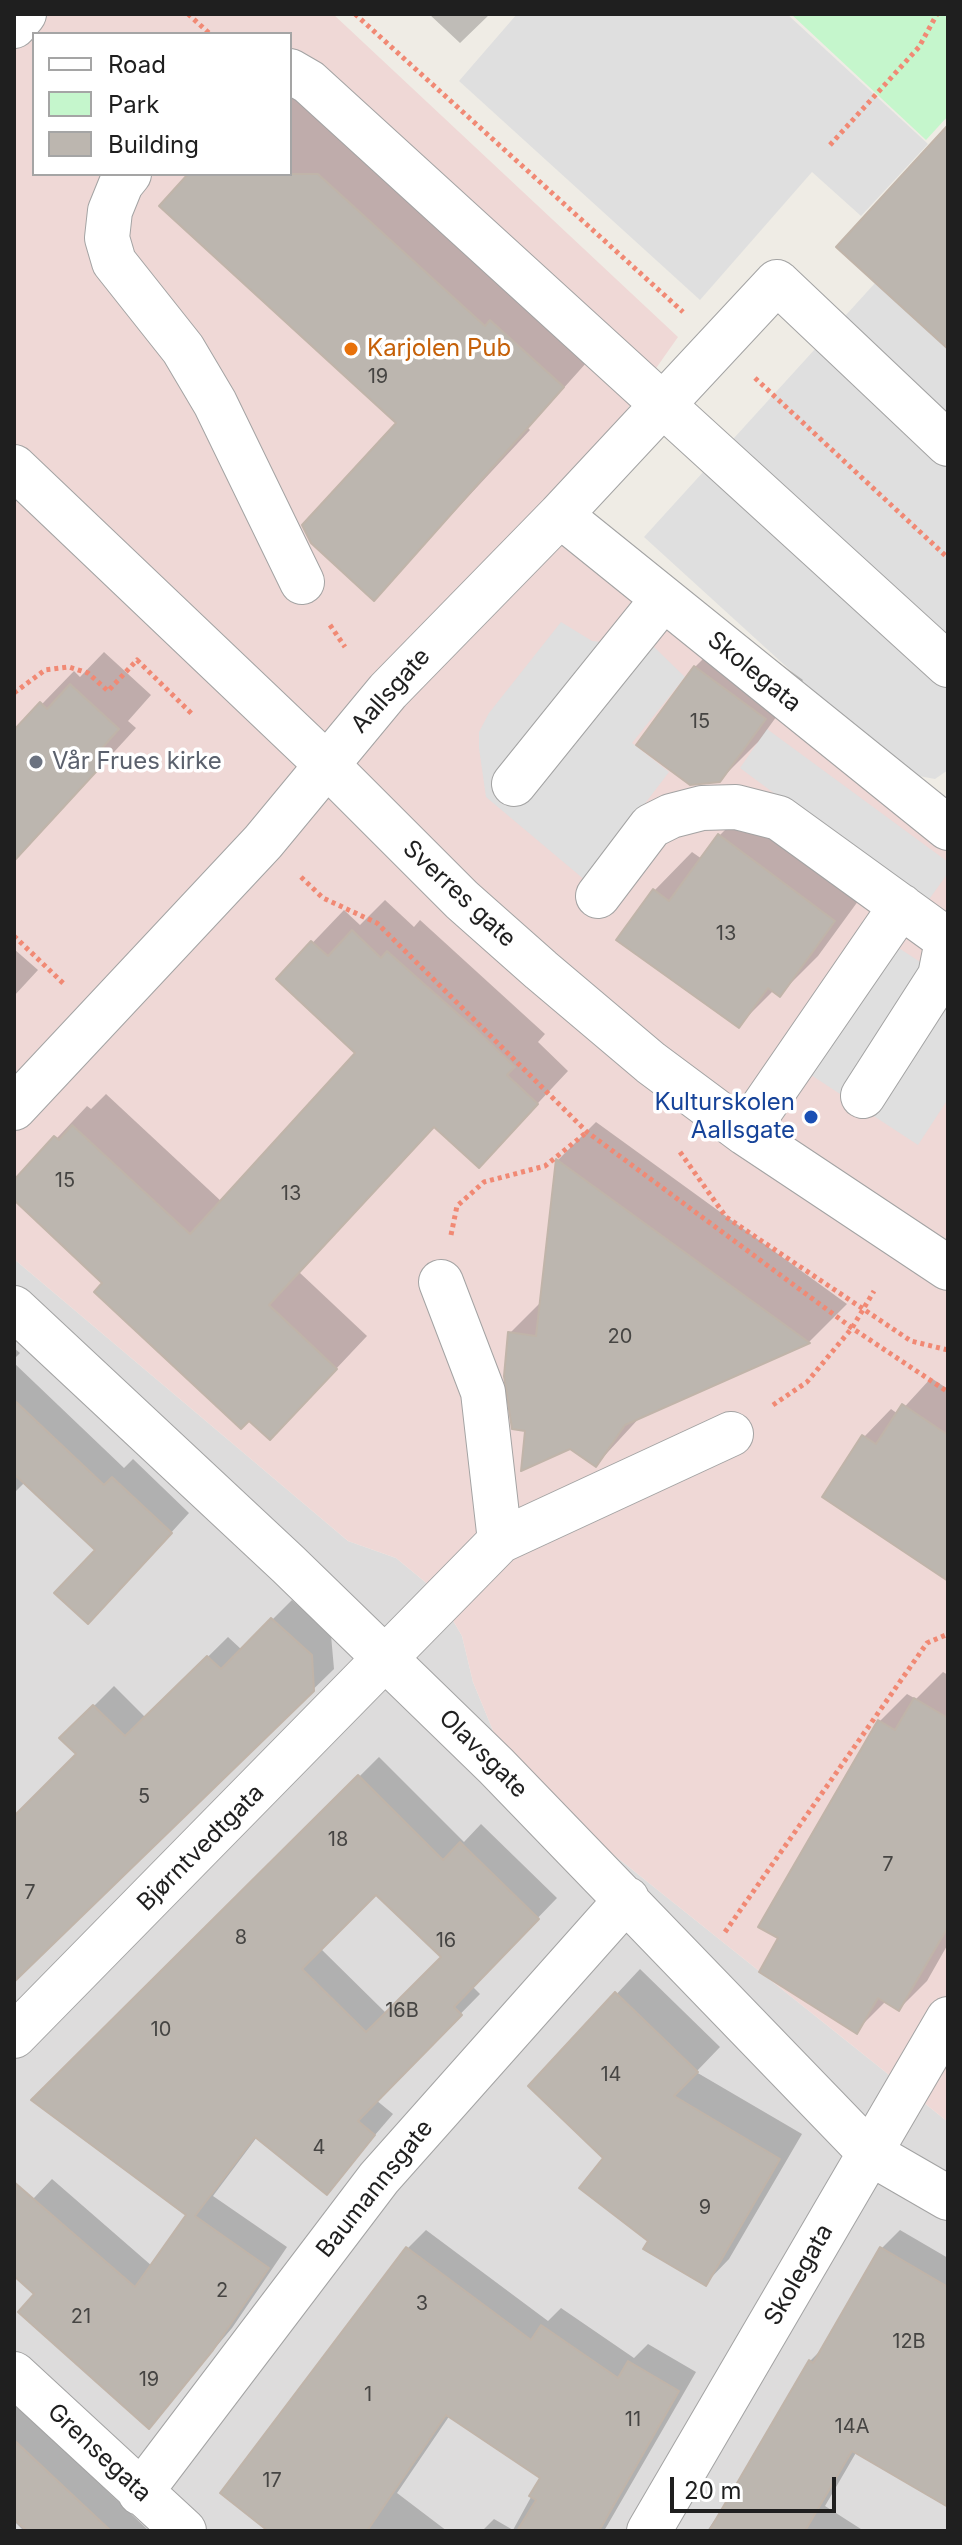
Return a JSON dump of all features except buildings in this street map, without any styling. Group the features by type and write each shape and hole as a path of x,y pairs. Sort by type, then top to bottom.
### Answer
{"street":[{"path":"14,26 24,14"},
{"path":"292,72 309,82 948,665"},
{"path":"127,176 110,211 107,238 114,262 183,349 215,403 302,582"},
{"name":"Aallsgate","path":"14,1108 263,842 388,691 560,515 777,282 948,444"},
{"name":"Sverres gate","path":"14,467 327,765 462,900 541,970 651,1063 745,1133 948,1268"},
{"name":"Skolegata","path":"560,515 947,826"},
{"path":"514,784 663,599"},
{"path":"598,896 651,826 671,816 702,808 736,807 779,818 947,938 940,976 863,1096"},
{"path":"745,1133 901,906"},
{"path":"441,1282 483,1392 500,1541 731,1434"},
{"name":"Olavsgate","path":"14,1308 387,1659 627,1899 870,2153 948,2198"},
{"name":"Bjørntvedtgata","path":"14,2036 500,1541"},
{"name":"Baumannsgate","path":"140,2493 379,2178 627,1899"},
{"name":"Skolegata","path":"649,2531 948,2019"},
{"name":"Grensegata","path":"14,2374 184,2531"}],"path":[{"path":"188,14 208,32"},
{"path":"355,14 719,344 948,558"},
{"path":"830,145 919,47 937,14"},
{"path":"14,693 45,670 69,667 88,673 108,691 137,660 192,714"},
{"path":"263,842 323,898 377,923 587,1132 852,1328 948,1392"},
{"path":"14,936 99,1017"},
{"path":"441,1282 457,1206 484,1182 545,1166 587,1132"},
{"path":"678,1144 682,1158 726,1217 911,1341 948,1350"},
{"path":"731,1434 807,1382 852,1328 874,1291"},
{"path":"697,1973 927,1643 948,1634"}],"shaded area":[{"path":"14,14 333,14 678,337 569,492 948,822 948,2122 510,1772 473,1682 462,1636 436,1591 396,1558 348,1541 14,1259"},
{"path":"517,14 787,14 928,144 861,216 812,172 700,300 459,81"},
{"path":"876,282 948,349 948,770 935,779 903,773 644,537"},
{"path":"561,622 592,641 654,647 685,677 632,743 669,772 586,881 486,797 479,748 479,732 489,713"},
{"path":"767,729 948,862 948,873 925,905 740,768"},
{"path":"891,943 948,980 948,1099 918,1145 808,1073"},
{"path":"14,1259 348,1541 396,1558 436,1591 462,1636 473,1682 510,1772 948,2122 948,2531 14,2531"}],"green space":[{"path":"791,14 948,14 948,116 926,140"}],"place":[{"name":"Karjolen Pub","path":"351,349"},
{"name":"Vår Frues kirke","path":"36,762"},
{"name":"Kulturskolen Aallsgate","path":"811,1117"}]}
